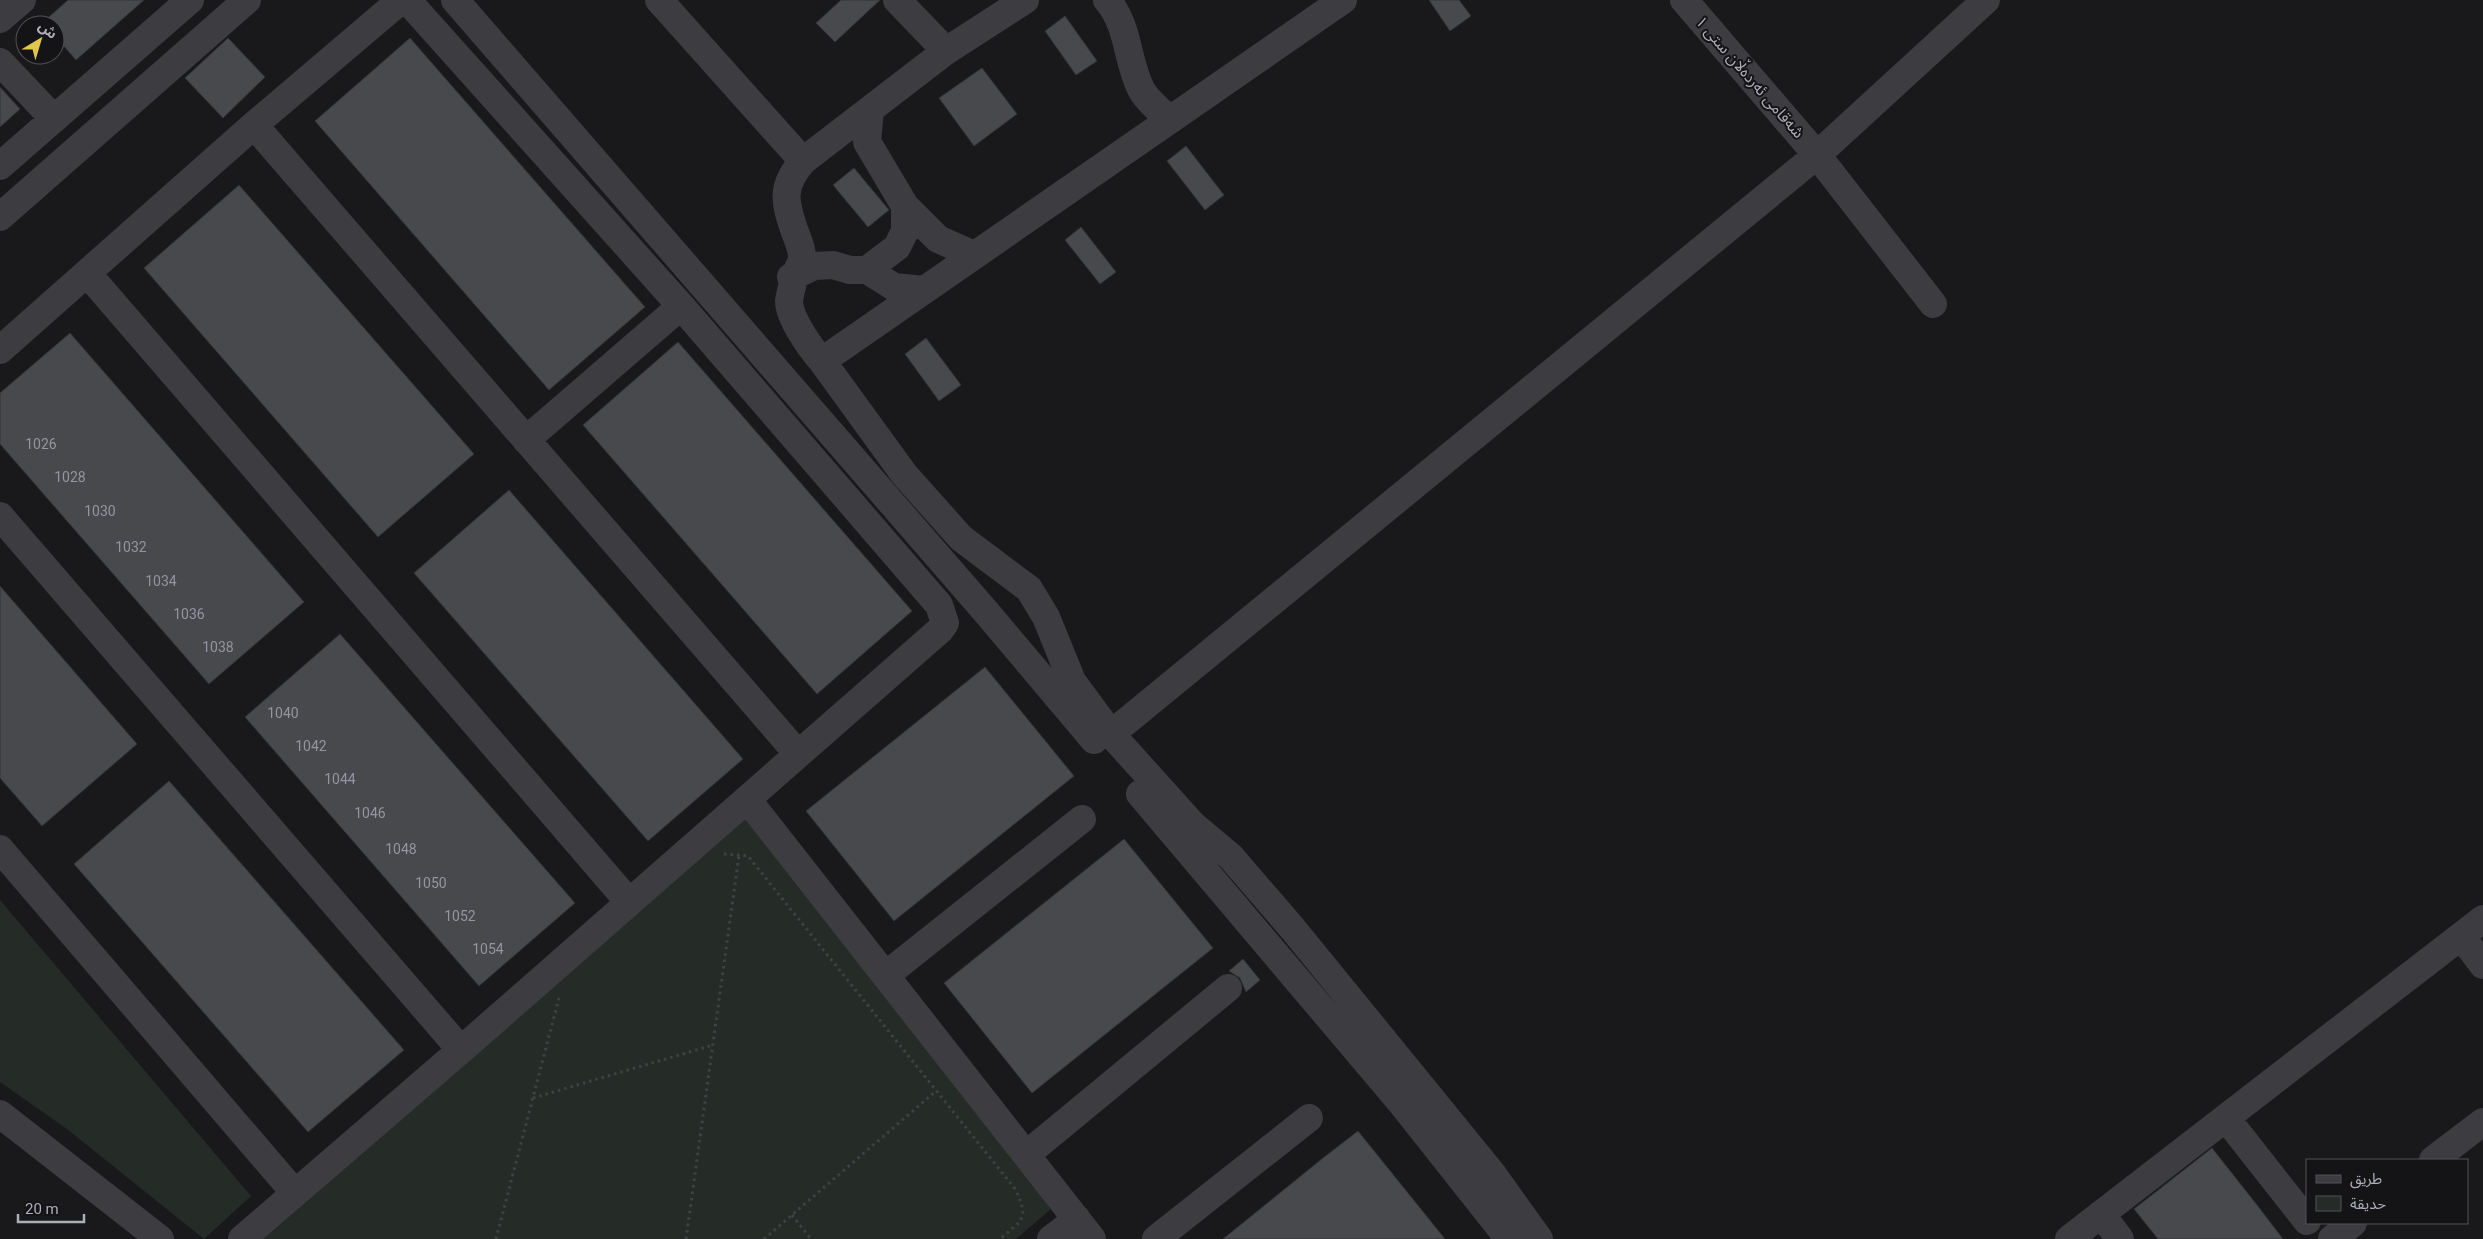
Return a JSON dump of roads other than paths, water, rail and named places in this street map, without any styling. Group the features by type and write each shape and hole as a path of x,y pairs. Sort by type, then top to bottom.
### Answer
{"street":[{"path":"0,19 22,0"},
{"path":"0,166 190,0"},
{"path":"0,217 247,0"},
{"path":"0,350 254,124 401,0"},
{"path":"242,1239 294,1192 461,1050 940,630 945,623 944,615 939,605 681,306 406,0"},
{"path":"455,0 987,613 1403,1105 1509,1239"},
{"path":"659,0 803,161"},
{"path":"896,0 946,51"},
{"path":"1025,0 946,51 803,161 790,176 786,194 790,218 800,245 802,259 793,277 789,303 797,324 814,352 904,474 961,538 1029,589 1046,617 1072,681 1111,734 1193,825 1231,857 1293,929 1491,1172 1539,1239"},
{"path":"1107,0 1126,34 1133,68 1143,92 1169,119"},
{"path":"822,361 1343,0"},
{"name":"شەقامی ئەردەڵان ستی ١","path":"1684,0 1817,155 1932,304"},
{"path":"1111,734 1817,155 1986,0"},
{"path":"0,62 54,119"},
{"path":"870,110 867,142 905,206 938,239 974,255"},
{"path":"254,124 798,754"},
{"path":"867,270 897,247 905,231 905,206"},
{"path":"793,277 814,266 833,265 850,270 867,270 894,286 924,290"},
{"path":"88,272 629,902"},
{"path":"526,440 681,306"},
{"path":"0,516 461,1050"},
{"path":"747,799 1084,1229 1051,1239"},
{"path":"886,975 1082,818"},
{"path":"0,849 294,1192"},
{"path":"2069,1239 2483,919"},
{"path":"2461,936 2483,966"},
{"path":"1027,1154 1228,988"},
{"path":"0,1114 160,1239"},
{"path":"1156,1239 1309,1118"},
{"path":"2226,1118 2306,1221"},
{"path":"2434,1159 2483,1122"},
{"path":"2100,1214 2120,1239"},
{"path":"2309,1224 2321,1239"},
{"path":"2332,1239 2352,1224"}]}
